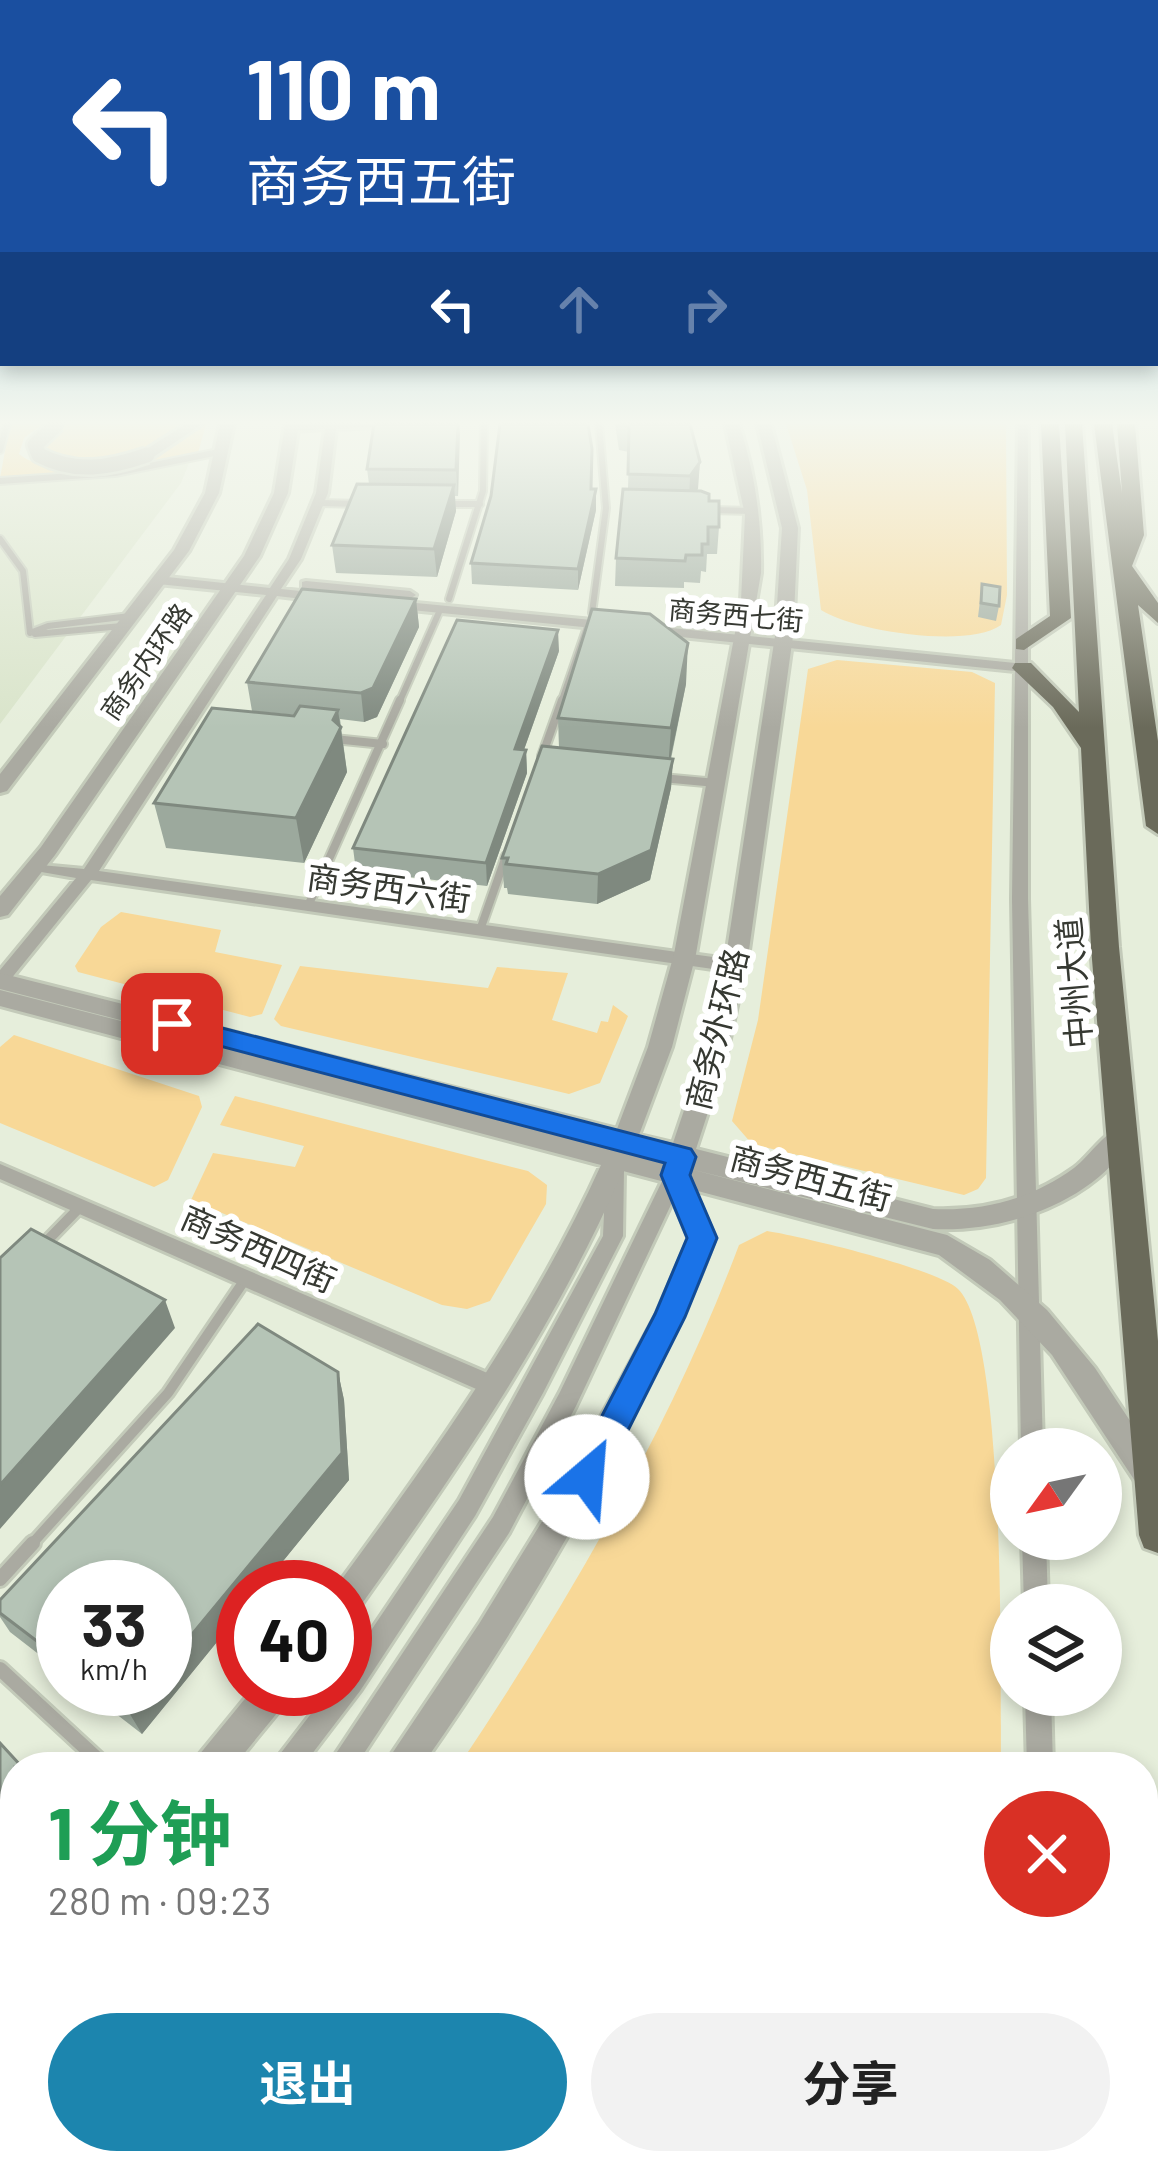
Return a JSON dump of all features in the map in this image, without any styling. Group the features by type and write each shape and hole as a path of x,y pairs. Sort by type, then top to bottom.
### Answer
{"highway":[{"path":"1055,525 1060,618 1024,656 1092,748"},
{"name":"中州大道","path":"1079,525 1092,748 1158,1535"},
{"path":"1116,525 1150,734 1158,826"},
{"path":"1121,570 1133,525"},
{"path":"1121,570 1158,617"}],"street":[{"name":"商务内环路","path":"0,787 195,525"},
{"name":"商务内环路","path":"0,910 233,583 264,525"},
{"path":"0,981 89,874 276,587 308,525"},
{"name":"商务外环路","path":"372,1561 491,1385 557,1275 619,1150 661,1047 683,959 745,633 753,573 752,525"},
{"name":"商务外环路","path":"678,1166 713,1057 734,966 784,637 789,525"},
{"path":"1023,525 1019,763 1032,1428"},
{"name":"商务西七街","path":"162,575 1024,656"},
{"name":"商务西六街","path":"35,867 734,966"},
{"name":"商务西五街","path":"0,981 678,1166 947,1246 1029,1308 1077,1361 1154,1484"},
{"name":"商务西五街","path":"0,998 619,1150"},
{"name":"商务西五街","path":"678,1166 933,1219 989,1218 1081,1180 1124,1135"},
{"path":"297,1752 351,1682 467,1508 535,1386 614,1235 619,1150"},
{"path":"350,1752 501,1526 568,1400 678,1166"},
{"path":"410,1752 501,1620 587,1477 670,1317 702,1238 678,1166"},
{"name":"商务西四街","path":"0,1171 491,1385"},
{"path":"223,1752 253,1716"},
{"path":"1039,1716 1040,1752"}],"lane":[{"path":"308,906 445,604 473,525"},
{"path":"538,767 590,618 603,525"},
{"path":"0,539 18,556 30,591 30,633 51,635 126,621"},
{"path":"188,724 210,726"},
{"path":"318,737 383,744"},
{"path":"649,777 716,783"},
{"path":"480,931 509,849"},
{"path":"32,1256 81,1206"},
{"path":"0,1579 168,1393 246,1278"},
{"path":"0,1669 90,1752"}],"shaded area":[{"path":"0,525 149,525 0,724"},
{"path":"811,525 1007,525 1007,595 1001,625 963,636 911,634 858,625 821,610"},
{"path":"837,660 972,672 995,683 986,1178 978,1189 964,1195 752,1144 732,1121 758,1020 808,669"},
{"path":"121,912 221,930 215,952 282,965 262,1014 250,1017 78,972 75,966 101,927"},
{"path":"300,966 488,988 497,967 568,973 552,1020 597,1033 601,1021 608,1022 613,1005 628,1016 600,1083 569,1094 281,1026 274,1019"},
{"path":"14,1035 199,1096 202,1107 168,1180 154,1187 0,1123 0,1047"},
{"path":"235,1096 528,1171 547,1185 546,1204 490,1301 467,1309 442,1305 191,1200 213,1153 295,1167 304,1146 220,1125"},
{"path":"767,1231 867,1254 924,1272 958,1289 974,1320 992,1428 990,1560 999,1560 1000,1584 990,1584 990,1716 1001,1716 1001,1752 468,1752 577,1579 649,1448 739,1245"}],"building":[{"path":"340,525 441,525 434,549 332,545"},
{"path":"482,525 588,525 578,569 471,563"},
{"path":"619,525 719,525 708,527 702,555 686,555 685,561 616,558"},
{"path":"982,584 1000,587 999,606 981,603"},
{"path":"302,589 416,599 373,688 361,693 247,682"},
{"path":"592,609 650,614 688,643 671,728 558,718"},
{"path":"457,620 558,630 515,749 526,750 486,863 353,848"},
{"path":"300,706 338,710 333,720 341,727 296,818 154,803 212,708 294,716"},
{"path":"542,746 673,759 651,850 598,874 506,864 508,858 502,858"},
{"path":"31,1229 165,1300 0,1485 0,1258"},
{"path":"258,1324 338,1372 342,1453 254,1560 216,1560 216,1605 192,1634 192,1560 37,1560"},
{"path":"36,1561 36,1640 0,1613 0,1600"}],"route":[{"path":"172,1024 681,1157 675,1175 702,1238 670,1317 587,1477"}]}
